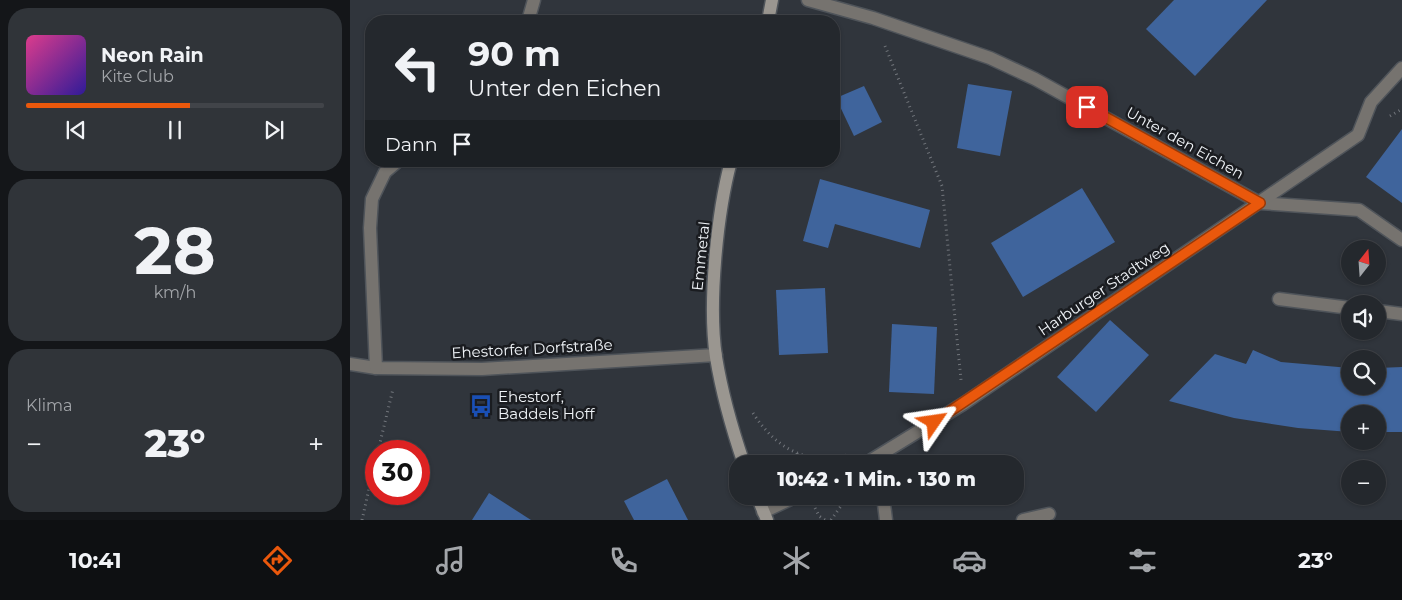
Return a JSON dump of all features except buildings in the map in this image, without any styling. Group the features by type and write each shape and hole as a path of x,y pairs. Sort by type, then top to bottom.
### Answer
{"main road":[{"path":"769,15 772,0"},
{"name":"Emmetal","path":"730,167 719,236 714,294 716,355 726,410 741,455"}],"street":[{"path":"530,15 534,0"},
{"name":"Unter den Eichen","path":"808,0 873,18 990,58 1035,79 1260,203"},
{"name":"Harburger Stadtweg","path":"886,455 1358,135 1371,102 1402,68"},
{"path":"376,368 370,228 372,199 385,172 391,167"},
{"path":"1260,203 1359,210 1402,240"},
{"path":"1278,299 1341,307"},
{"path":"1386,312 1402,314"},
{"name":"Ehestorfer Dorfstraße","path":"350,364 376,368 482,369 716,355"},
{"path":"765,516 783,505"},
{"path":"884,505 886,520"},
{"path":"1023,520 1049,514"}],"path":[{"path":"873,18 942,186 963,404"},
{"path":"381,440 398,368"},
{"path":"752,412 774,439 797,454 802,455"},
{"path":"362,520 365,505"},
{"path":"831,520 842,505"}],"place":[{"name":"Ehestorf, Baddels Hoff","path":"481,406"}],"route":[{"path":"934,422 1260,203 1087,107"}]}
